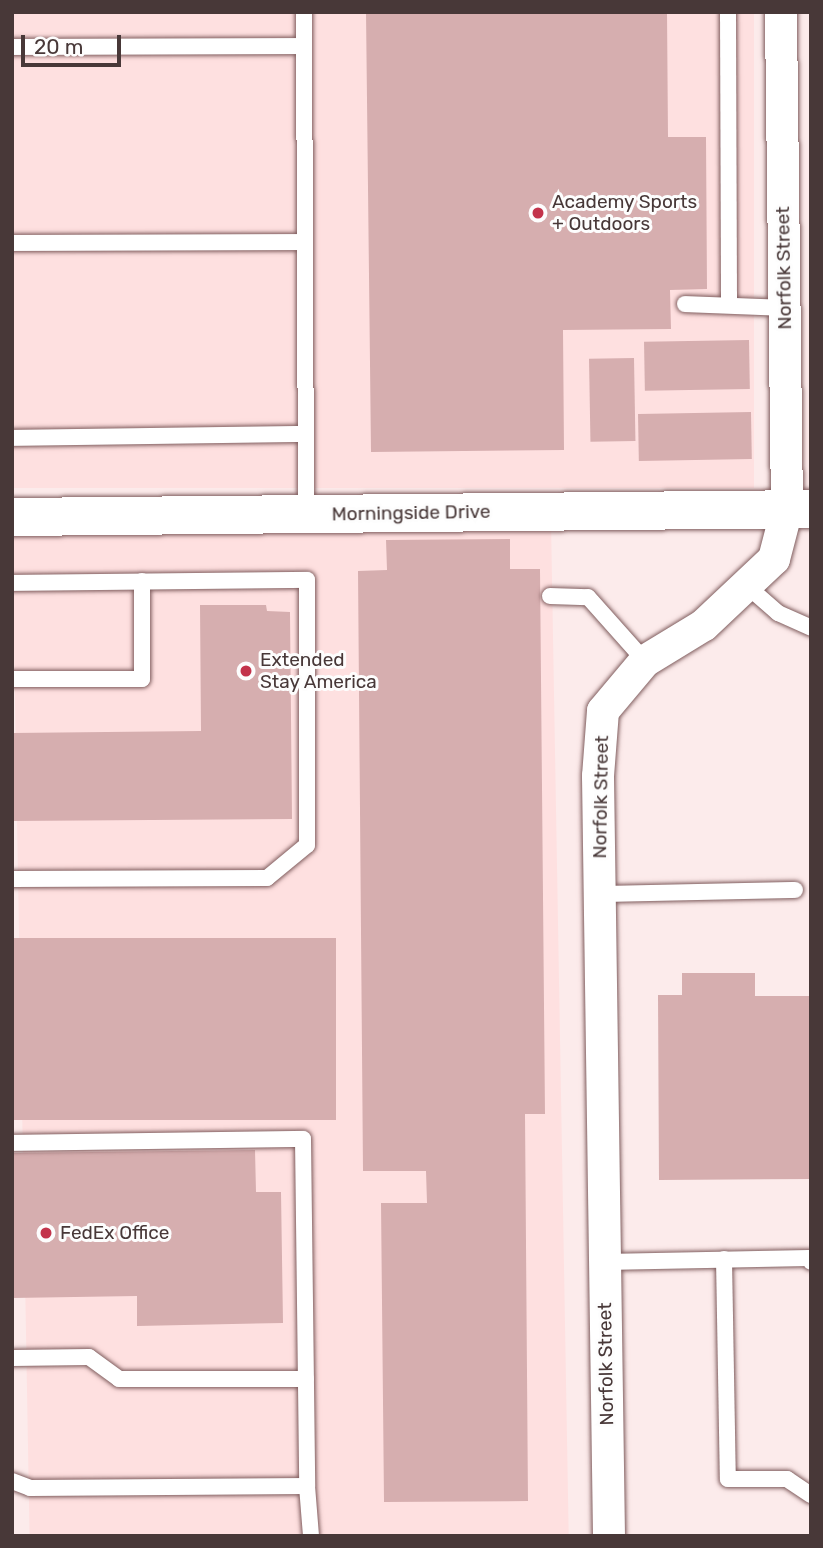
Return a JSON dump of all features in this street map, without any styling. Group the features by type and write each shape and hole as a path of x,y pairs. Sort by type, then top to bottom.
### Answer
{"street":[{"name":"Norfolk Street","path":"610,1536 598,776 603,711 645,661 704,625 774,559 799,509 785,308 781,12"},
{"name":"Morningside Drive","path":"12,517 799,509"}],"lane":[{"path":"304,12 306,514"},
{"path":"728,12 729,305"},
{"path":"12,47 304,46"},
{"path":"12,243 305,242"},
{"path":"685,304 785,308"},
{"path":"12,438 306,434"},
{"path":"12,583 307,580 307,845 267,878 12,879"},
{"path":"12,679 142,679 142,581"},
{"path":"746,585 778,614 811,628"},
{"path":"550,596 588,597 645,661"},
{"path":"600,894 795,890"},
{"path":"12,1143 303,1139 307,1486 311,1536"},
{"path":"604,1262 808,1258 811,1262"},
{"path":"724,1259 728,1479 787,1479 811,1495"},
{"path":"12,1358 89,1357 119,1379 306,1379"},
{"path":"12,1481 30,1488 307,1486"}],"shaded area":[{"path":"12,12 754,12 754,488 12,488"},
{"path":"551,524 569,1536 30,1536 12,533"}],"building":[{"name":"Academy Sports + Outdoors","path":"366,12 667,12 668,137 706,137 707,289 670,290 671,329 563,330 564,450 371,452"},
{"path":"749,340 750,389 645,391 644,342"},
{"path":"634,358 635,441 590,442 589,359"},
{"path":"751,412 752,459 639,461 638,414"},
{"path":"510,539 510,569 540,569 545,1114 525,1114 528,1501 384,1502 381,1203 427,1203 426,1171 363,1171 358,571 387,570 386,540"},
{"name":"Extended Stay America","path":"200,605 266,605 267,611 290,612 292,819 12,821 12,733 201,731"},
{"path":"12,938 336,938 336,1120 12,1120"},
{"path":"682,973 755,973 755,996 811,996 811,1179 659,1180 658,995 682,995"},
{"path":"255,1150 256,1192 281,1192 283,1323 137,1326 137,1296 12,1298 12,1153"}],"place":[{"name":"Academy Sports + Outdoors","path":"538,213"},
{"name":"Extended Stay America","path":"246,671"},
{"name":"FedEx Office","path":"46,1233"}]}
